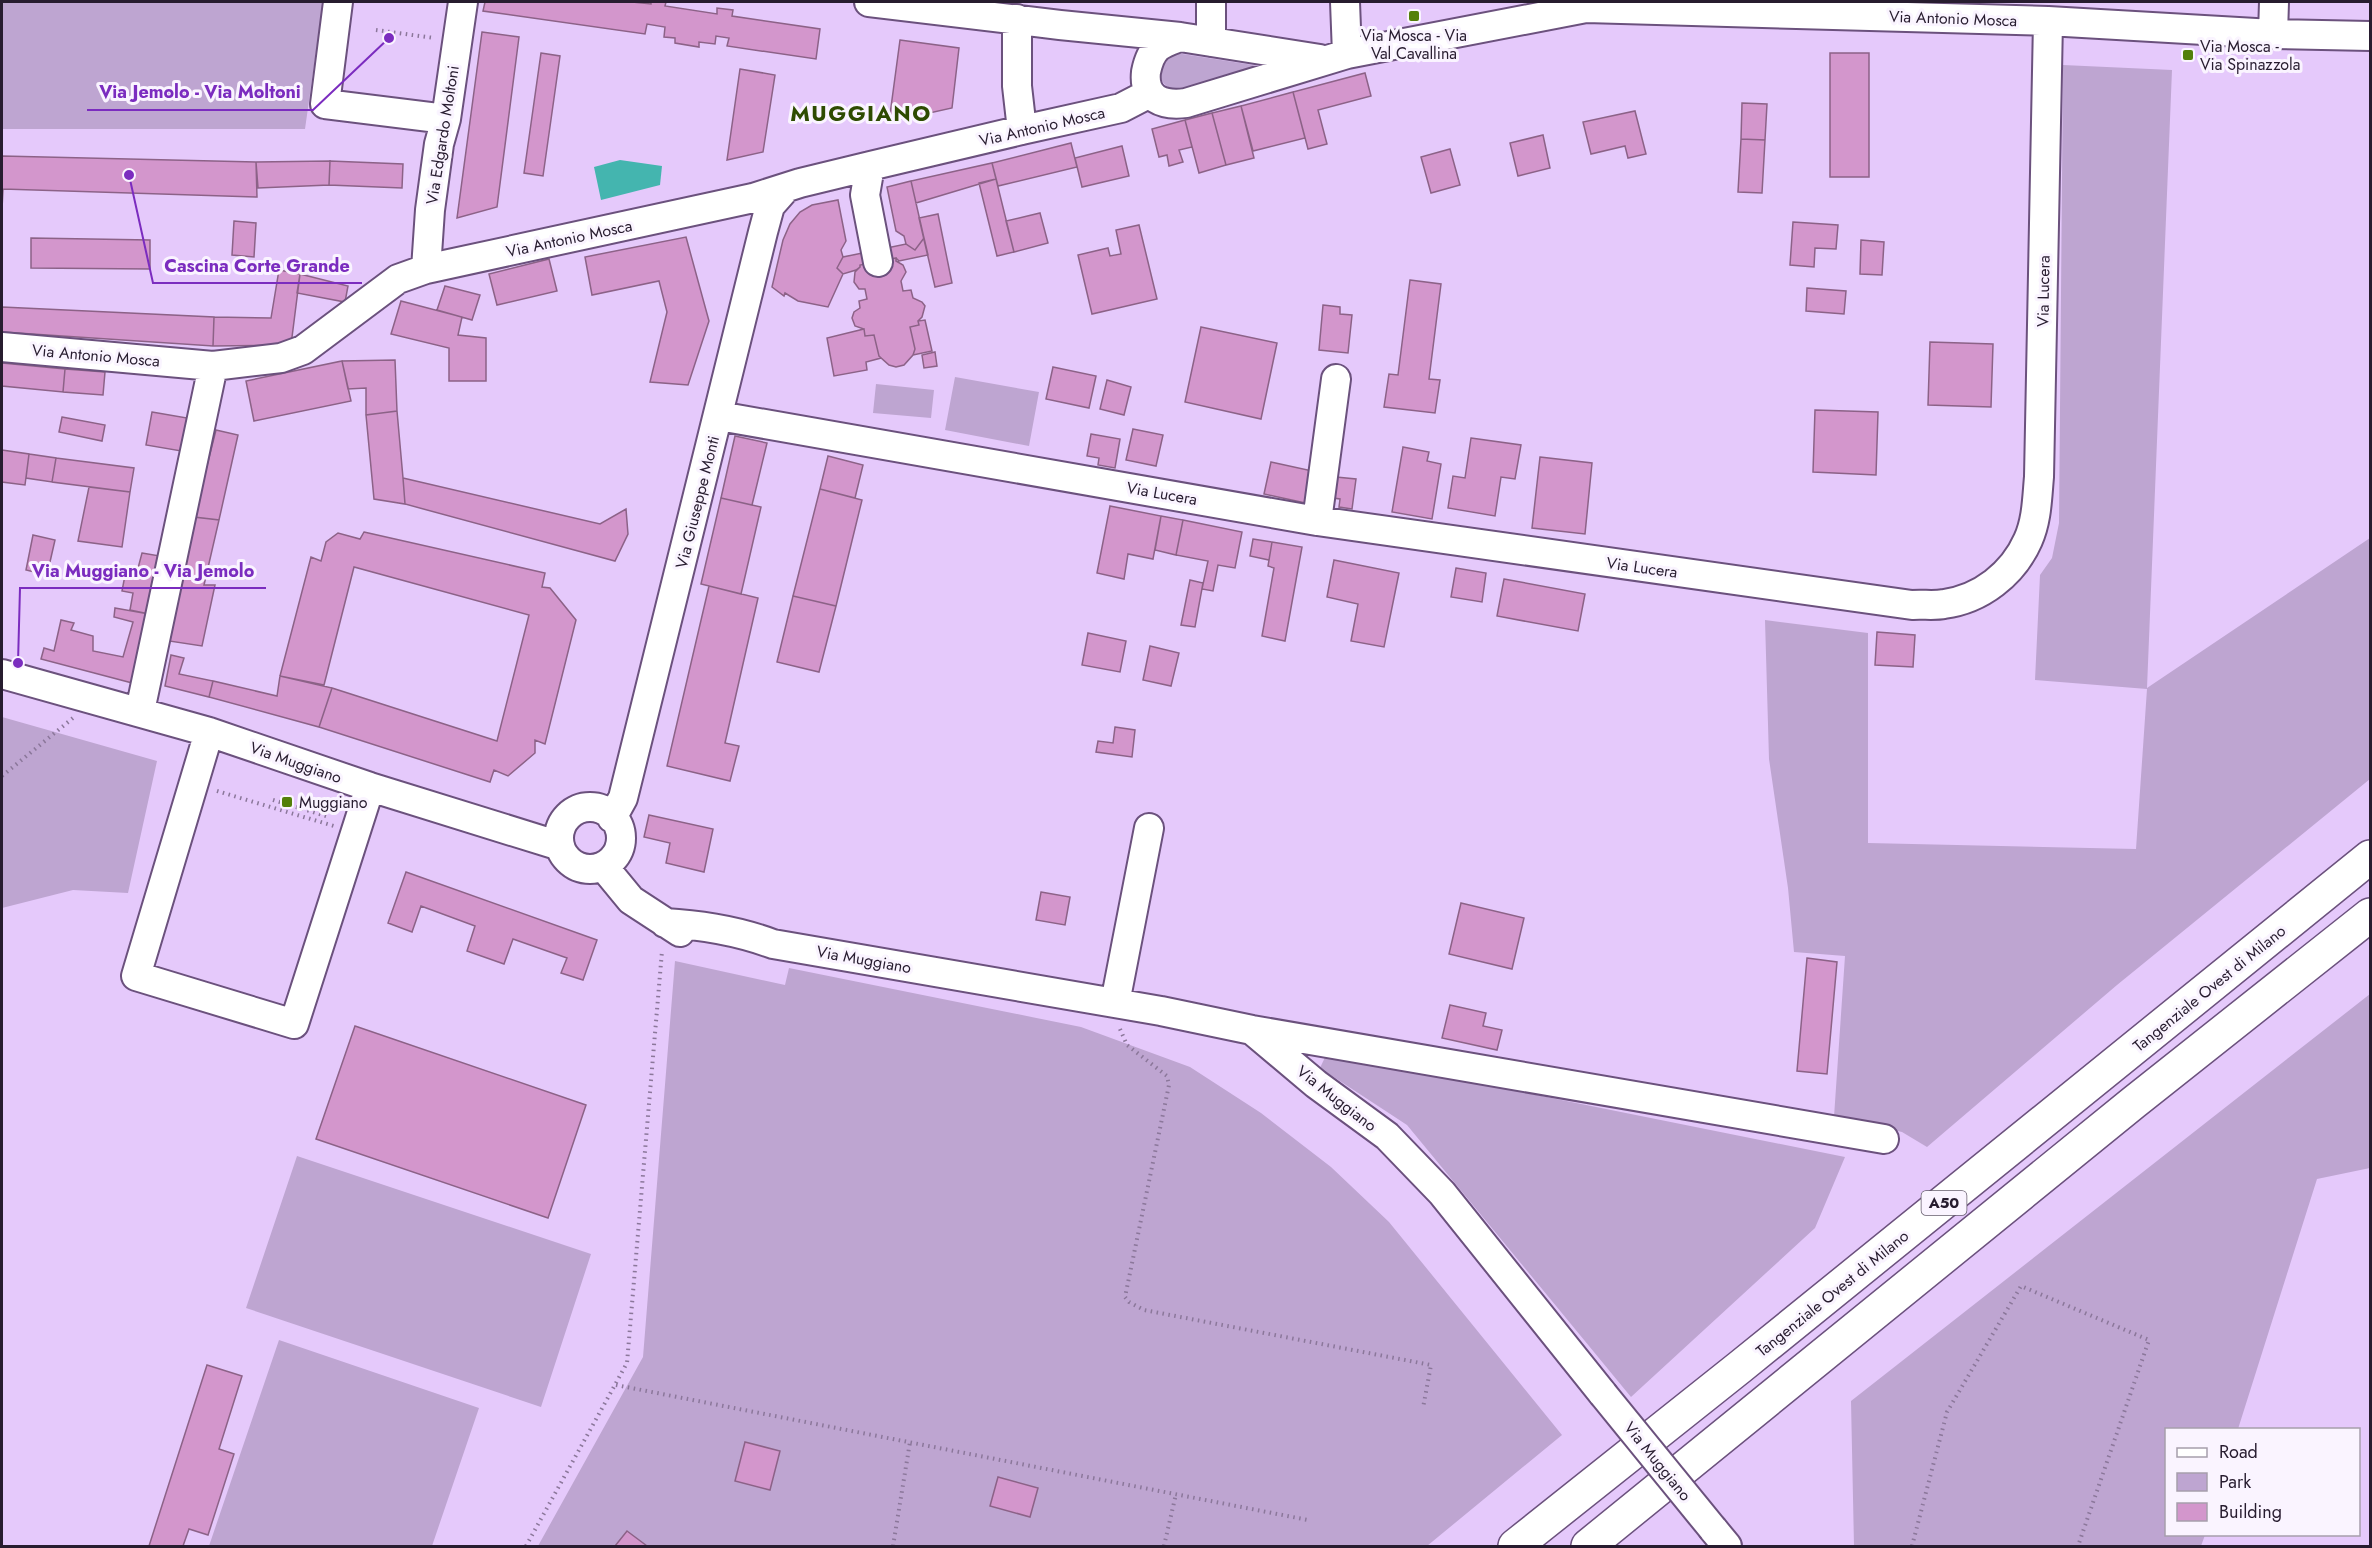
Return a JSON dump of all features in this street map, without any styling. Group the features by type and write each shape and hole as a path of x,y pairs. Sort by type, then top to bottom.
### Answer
{"highway":[{"name":"Tangenziale Ovest di Milano","path":"1515,1546 1731,1375 2370,857"},
{"name":"A50","path":"1588,1546 2133,1102 2370,915"}],"street":[{"path":"338,2 325,104 446,119"},
{"name":"Via Edgardo Moltoni","path":"426,268 430,210 439,144 446,119 463,2"},
{"path":"869,2 1336,57"},
{"path":"1211,2 1211,42"},
{"path":"1336,57 1345,2"},
{"path":"2273,34 2274,2"},
{"name":"Via Antonio Mosca","path":"1336,57 1586,5 2048,21 2273,34 2370,36"},
{"path":"1017,19 1017,86 1022,130"},
{"name":"Via Lucera","path":"719,416 1317,521 1912,604 1944,604 1985,590 2003,576 2019,557 2029,539 2036,512 2040,465 2048,21"},
{"path":"1060,25 1117,45 1170,105 1186,103 1336,57"},
{"path":"1148,80 1150,56 1165,42 1180,37"},
{"name":"Via Antonio Mosca","path":"2,347 213,366 281,358 303,350 398,279 426,268 753,198 870,166 1121,108 1148,80"},
{"path":"870,166 865,195 878,262"},
{"name":"Via Giuseppe Monti","path":"612,818 623,798 768,211 776,197 785,189"},
{"path":"140,711 213,366"},
{"path":"1317,521 1336,379"},
{"name":"Via Muggiano","path":"2,674 209,732 370,787 560,846"},
{"path":"209,732 136,976 294,1024 370,787"},
{"path":"597,808 612,818 619,829 620,844 614,858 603,866 588,869 577,867 568,860 560,846 559,836 562,825 575,811 597,808"},
{"path":"1115,1003 1149,828"},
{"name":"Via Muggiano","path":"603,866 631,900 695,940 742,948 773,944 1115,1003 1252,1030 1316,1084 1387,1136 1442,1193 1720,1538"},
{"path":"1252,1030 1884,1138"}],"path":[{"path":"376,30 438,38"},
{"path":"2,776 70,720 82,713 88,697"},
{"path":"195,776 207,789 355,832"},
{"path":"273,801 329,817"},
{"path":"526,1546 627,1363 665,923"},
{"path":"1115,1003 1113,1013 1127,1045 1160,1069 1167,1076 1169,1084 1125,1297 1129,1302 1144,1310 1431,1365 1423,1408"},
{"path":"1912,1546 1947,1412 2021,1286 2149,1340 2078,1546"},
{"path":"616,1385 1308,1520"},
{"path":"893,1546 910,1442"},
{"path":"1164,1546 1176,1494"}],"green space":[{"path":"2,2 323,2 305,129 2,129"},
{"path":"1176,53 1260,67 1258,70 1175,89 1166,86 1159,75 1163,58"},
{"path":"2063,65 2172,70 2147,688 2370,538 2370,779 2117,985 1927,1147 1902,1132 1834,1117 1845,956 1794,952 1788,888 1769,759 1765,620 1868,633 1868,843 2136,849 2147,689 2035,680 2040,575 2052,558 2059,523"},
{"path":"955,377 1039,392 1029,446 945,430"},
{"path":"876,384 934,390 931,418 873,413"},
{"path":"2,717 157,761 128,893 73,890 2,908"},
{"path":"675,961 785,985 789,968 1081,1027 1190,1067 1261,1113 1331,1167 1389,1222 1562,1435 1427,1546 538,1546 643,1357"},
{"path":"2370,994 2370,1168 2317,1179 2238,1428 2165,1428 2165,1536 2205,1536 2201,1546 1854,1546 1851,1401"},
{"path":"1327,1053 1845,1157 1815,1228 1631,1397 1407,1125 1320,1068"},
{"path":"297,1156 591,1254 541,1407 246,1308"},
{"path":"279,1340 479,1408 432,1546 209,1546"}],"shaded area":[{"path":"620,160 662,166 660,185 601,200 594,167"}],"building":[{"path":"485,2 651,4 651,2 666,2 665,6 717,14 717,8 733,10 732,16 820,29 816,59 727,46 729,38 716,36 715,44 699,42 699,47 675,43 675,38 664,37 665,27 647,24 645,34 483,11"},
{"path":"482,32 519,37 497,207 457,218"},
{"path":"900,40 959,48 952,108 889,122"},
{"path":"541,53 560,56 543,176 524,173"},
{"path":"1830,53 1869,53 1869,177 1830,177"},
{"path":"740,69 775,75 763,152 727,160"},
{"path":"1365,73 1371,96 1318,110 1327,144 1308,149 1293,92"},
{"path":"1293,92 1305,138 1253,151 1241,106"},
{"path":"1742,103 1767,104 1765,140 1741,139"},
{"path":"1241,106 1254,158 1226,165 1212,113"},
{"path":"1635,111 1646,154 1628,158 1625,146 1591,154 1583,122"},
{"path":"1212,113 1226,165 1199,173 1185,120"},
{"path":"1185,120 1192,147 1179,150 1183,162 1169,166 1167,155 1159,157 1152,129"},
{"path":"1543,135 1550,168 1518,176 1510,143"},
{"path":"1741,139 1765,140 1762,193 1738,192"},
{"path":"1071,143 1077,167 998,186 992,163"},
{"path":"1122,146 1129,176 1082,187 1075,158"},
{"path":"1450,149 1460,185 1431,193 1421,157"},
{"path":"2,156 256,162 257,197 3,189 2,209"},
{"path":"330,161 403,164 402,188 329,185"},
{"path":"330,161 329,185 258,188 256,162"},
{"path":"992,163 996,179 916,203 911,181"},
{"path":"996,179 1014,252 997,256 979,183"},
{"path":"911,181 924,238 915,250 906,244 904,236 896,231 887,187"},
{"path":"838,200 846,241 841,250 843,257 837,268 843,274 828,307 798,301 785,293 784,296 772,287 783,240 790,224 800,212 812,205"},
{"path":"1040,213 1048,243 1014,252 1006,221"},
{"path":"938,214 952,283 935,287 919,218"},
{"path":"234,221 256,223 254,257 232,255"},
{"path":"1793,222 1838,225 1836,249 1815,248 1814,267 1790,265"},
{"path":"1139,225 1157,299 1092,314 1078,255 1108,248 1110,256 1121,254 1116,230"},
{"path":"686,237 709,321 688,385 650,382 667,312 659,281 592,295 585,257"},
{"path":"31,238 150,240 150,269 31,268"},
{"path":"924,238 928,255 860,265 856,270 843,274 837,268 843,257 906,244 915,250"},
{"path":"1861,240 1884,242 1882,275 1860,274"},
{"path":"896,258 906,272 901,281 903,291 911,290 913,298 925,306 922,317 918,321 919,325 910,327 915,349 913,355 904,365 896,367 889,365 879,356 874,335 865,336 864,329 855,326 852,318 854,312 860,308 859,301 867,299 865,289 859,289 854,282 855,272 860,265"},
{"path":"549,259 557,291 497,305 489,274"},
{"path":"279,270 300,274 291,345 213,346 214,317 271,318"},
{"path":"300,274 348,286 345,302 297,293"},
{"path":"1410,280 1441,284 1429,379 1440,380 1435,413 1384,407 1389,374 1398,375"},
{"path":"445,286 480,295 472,320 437,310"},
{"path":"1807,288 1846,291 1844,314 1806,311"},
{"path":"401,301 462,317 458,335 486,338 486,381 449,381 449,348 391,334"},
{"path":"1323,305 1340,307 1340,314 1352,315 1348,353 1319,350"},
{"path":"2,307 214,317 213,346 2,332"},
{"path":"925,320 932,351 913,355 915,349 910,327 919,325 918,321"},
{"path":"1201,327 1277,343 1261,419 1185,402"},
{"path":"864,329 865,336 874,335 881,358 866,362 867,370 834,376 827,338"},
{"path":"1930,342 1993,344 1991,407 1928,405"},
{"path":"935,352 937,366 924,368 922,355"},
{"path":"395,360 397,411 366,415 366,388 348,389 342,361"},
{"path":"342,361 351,401 254,421 246,381"},
{"path":"2,363 65,369 63,392 2,386"},
{"path":"1053,367 1096,376 1089,408 1046,399"},
{"path":"65,369 105,372 103,395 63,392"},
{"path":"1107,380 1131,387 1124,415 1100,409"},
{"path":"1815,410 1878,412 1876,475 1813,472"},
{"path":"397,411 405,504 374,499 366,415"},
{"path":"152,412 193,419 187,452 146,445"},
{"path":"62,417 105,425 102,441 59,432"},
{"path":"1133,429 1163,435 1156,466 1126,460"},
{"path":"216,430 238,435 219,520 194,517"},
{"path":"1091,434 1120,439 1115,468 1098,465 1099,458 1087,456"},
{"path":"735,436 767,443 752,505 721,498"},
{"path":"1471,438 1521,445 1515,479 1501,477 1495,516 1448,508 1453,476 1465,478"},
{"path":"1403,447 1429,452 1427,461 1441,464 1432,519 1392,512"},
{"path":"2,450 29,454 25,485 2,482"},
{"path":"29,454 56,458 52,482 26,478"},
{"path":"828,456 863,465 855,498 820,489"},
{"path":"1540,457 1592,463 1585,534 1532,528"},
{"path":"56,458 134,468 130,492 52,482"},
{"path":"1271,462 1317,472 1310,504 1264,494"},
{"path":"1336,477 1356,479 1352,509 1339,507 1340,499 1333,498"},
{"path":"403,478 600,524 626,509 628,534 615,561 405,504"},
{"path":"89,487 130,492 122,547 78,541"},
{"path":"820,489 862,500 836,606 793,596"},
{"path":"721,498 761,507 741,594 701,584"},
{"path":"1110,506 1161,516 1153,559 1128,554 1124,579 1097,573"},
{"path":"1161,516 1183,520 1176,555 1155,550"},
{"path":"194,517 219,520 204,585 215,585 202,646 169,641"},
{"path":"1183,520 1242,532 1235,568 1218,565 1213,591 1202,589 1208,561 1176,555"},
{"path":"364,532 545,573 542,587 550,588 576,620 545,744 535,740 535,753 508,776 494,770 490,782 319,727 332,688 497,741 529,615 354,567 324,685 280,676 311,557 321,561 326,542 338,533 360,539"},
{"path":"33,535 55,540 47,575 26,570"},
{"path":"1253,539 1272,542 1269,560 1250,556"},
{"path":"1272,542 1302,547 1285,641 1262,636 1274,568 1268,566"},
{"path":"142,553 160,556 149,614 130,610 133,593 122,591 126,570 137,572"},
{"path":"1334,560 1399,573 1384,647 1351,641 1358,604 1327,597"},
{"path":"1456,568 1486,573 1482,602 1451,597"},
{"path":"1504,579 1585,594 1578,631 1497,616"},
{"path":"1190,580 1203,583 1195,627 1181,625"},
{"path":"709,586 758,598 725,743 739,746 730,781 667,766"},
{"path":"793,596 836,606 819,672 777,662"},
{"path":"115,608 149,614 136,684 41,659 44,648 54,651 61,620 74,623 71,630 93,636 93,651 123,657 133,622 114,617"},
{"path":"1877,632 1915,635 1913,667 1875,665"},
{"path":"1088,633 1126,641 1120,672 1082,665"},
{"path":"1150,646 1179,653 1171,686 1143,680"},
{"path":"171,655 184,658 179,674 213,681 209,697 165,686"},
{"path":"280,676 332,688 319,727 209,697 213,681 277,696"},
{"path":"1115,727 1135,730 1132,757 1096,752 1098,741 1113,743"},
{"path":"649,815 713,829 704,872 666,863 670,843 644,837"},
{"path":"406,872 597,940 583,980 561,973 567,958 513,939 504,964 467,951 475,926 421,906 412,932 388,923"},
{"path":"1041,892 1070,897 1065,925 1036,920"},
{"path":"1461,903 1524,918 1512,969 1449,954"},
{"path":"1807,958 1837,962 1827,1074 1797,1071"},
{"path":"1450,1005 1486,1013 1483,1026 1502,1030 1497,1050 1442,1038"},
{"path":"355,1026 586,1105 548,1218 316,1139"},
{"path":"207,1365 242,1376 219,1449 234,1454 208,1535 189,1529 183,1546 149,1546"},
{"path":"745,1442 780,1451 770,1490 735,1481"},
{"path":"998,1477 1038,1488 1030,1517 990,1506"},
{"path":"627,1531 647,1546 615,1546"}],"place":[{"name":"Via Mosca - Via Val Cavallina","path":"1414,16"},
{"name":"Via Jemolo - Via Moltoni","path":"389,38"},
{"name":"Via Mosca - Via Spinazzola","path":"2188,55"},
{"name":"Cascina Corte Grande","path":"129,175"},
{"name":"Via Muggiano - Via Jemolo","path":"18,663"},
{"name":"Muggiano","path":"287,802"}],"district":[{"name":"MUGGIANO","path":"861,113"}]}
